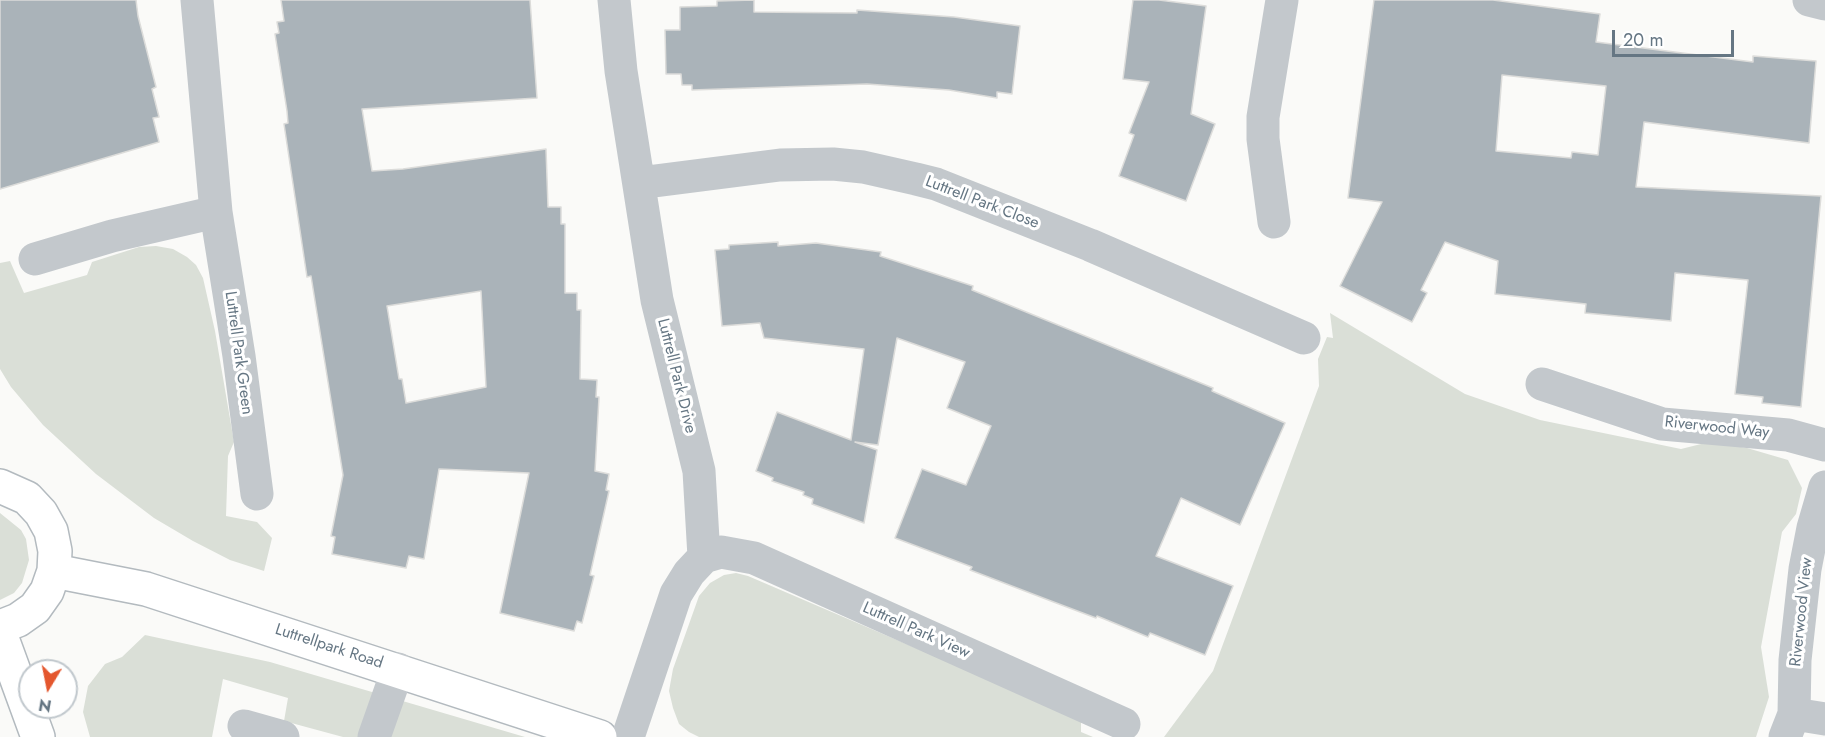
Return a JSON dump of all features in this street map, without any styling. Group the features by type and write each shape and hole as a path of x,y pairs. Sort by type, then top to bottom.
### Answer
{"street":[{"name":"Luttrell Park Green","path":"197,0 216,212 241,368 257,494"},
{"name":"Luttrell Park Drive","path":"615,0 621,71 657,300 699,471 704,557"},
{"path":"1274,222 1263,117 1282,0"},
{"path":"1809,0 1825,3"},
{"name":"Luttrell Park Close","path":"639,183 780,165 837,164 902,176 936,184 1034,222 1304,338"},
{"path":"35,258 111,236 216,212"},
{"name":"Riverwood Way","path":"1542,384 1662,423 1788,435 1825,445"},
{"path":"0,486 27,498 41,513 51,531 55,551 54,571 47,591 34,608 18,620 0,627"},
{"name":"Riverwood View","path":"1801,723 1799,610 1813,528 1825,487"},
{"name":"Luttrell Park View","path":"704,557 721,552 754,558 1124,724"},
{"path":"628,737 676,594 689,573 704,557"},
{"name":"Luttrellpark Road","path":"54,571 146,589 398,669 600,737"},
{"path":"0,633 38,737"},
{"path":"375,737 398,669"},
{"path":"244,726 283,737"}],"shaded area":[{"path":"156,246 173,249 187,257 196,265 203,278 215,331 234,442 228,456 226,516 257,522 272,538 264,571 230,560 193,541 154,518 96,474 43,425 11,387 0,369 0,263 10,261 24,293 87,275 92,262 139,247"},
{"path":"1330,313 1465,394 1540,420 1681,449 1709,442 1747,448 1788,460 1802,488 1796,514 1782,532 1761,647 1769,697 1756,737 1164,737 1213,671 1319,386 1318,359 1327,337 1333,338"},
{"path":"0,513 21,530 26,539 29,560 22,583 14,593 0,600"},
{"path":"736,573 748,576 1081,719 1081,732 1093,737 699,737 679,724 669,691 673,669 699,596 710,583 724,575"},
{"path":"145,635 270,662 525,737 343,737 284,721 288,698 223,679 212,737 90,737 83,712 88,686 105,664 122,657"}],"building":[{"path":"0,0 136,0 156,87 152,89 159,117 153,118 159,142 0,189"},
{"path":"281,0 530,0 537,98 362,109 372,171 403,169 546,149 548,207 561,207 561,224 565,224 565,293 577,293 577,310 581,310 580,379 597,380 596,397 599,397 595,471 609,474 606,490 609,491 590,575 594,576 582,623 577,621 574,631 500,613 529,473 439,469 424,559 409,556 406,568 332,554 335,537 331,536 343,475 311,276 307,277 284,124 288,123 287,111 275,34 279,33 277,22 284,21","holes":["481,291 486,387 406,403 402,379 399,379 387,306"]},
{"path":"754,0 754,12 857,13 857,10 954,17 1020,26 1012,94 997,92 997,98 949,90 867,84 692,90 692,85 682,85 681,74 666,74 665,30 680,30 680,7 717,6 717,1"},
{"path":"1133,0 1159,0 1206,6 1191,114 1215,124 1186,201 1119,176 1134,135 1129,133 1149,82 1123,79"},
{"path":"1374,0 1493,0 1600,14 1596,42 1753,62 1753,56 1816,61 1809,143 1644,122 1636,187 1821,196 1801,407 1762,403 1763,397 1735,394 1748,280 1675,273 1671,321 1585,313 1586,304 1495,294 1498,261 1445,242 1421,290 1427,293 1412,322 1340,286 1382,202 1348,198","holes":["1502,75 1606,86 1598,155 1572,152 1571,158 1496,151"]},
{"path":"778,242 778,246 816,243 881,252 880,256 973,286 972,290 1213,388 1212,391 1285,423 1240,525 1181,498 1156,556 1233,586 1205,655 1150,633 1148,637 1097,616 1096,618 970,570 972,567 895,538 922,469 966,485 991,426 947,408 965,362 897,338 878,445 855,442 877,450 864,523 812,504 813,499 803,495 804,492 772,481 773,478 756,471 777,412 851,440 864,349 764,338 760,323 722,326 715,250 729,249 729,245"}]}
